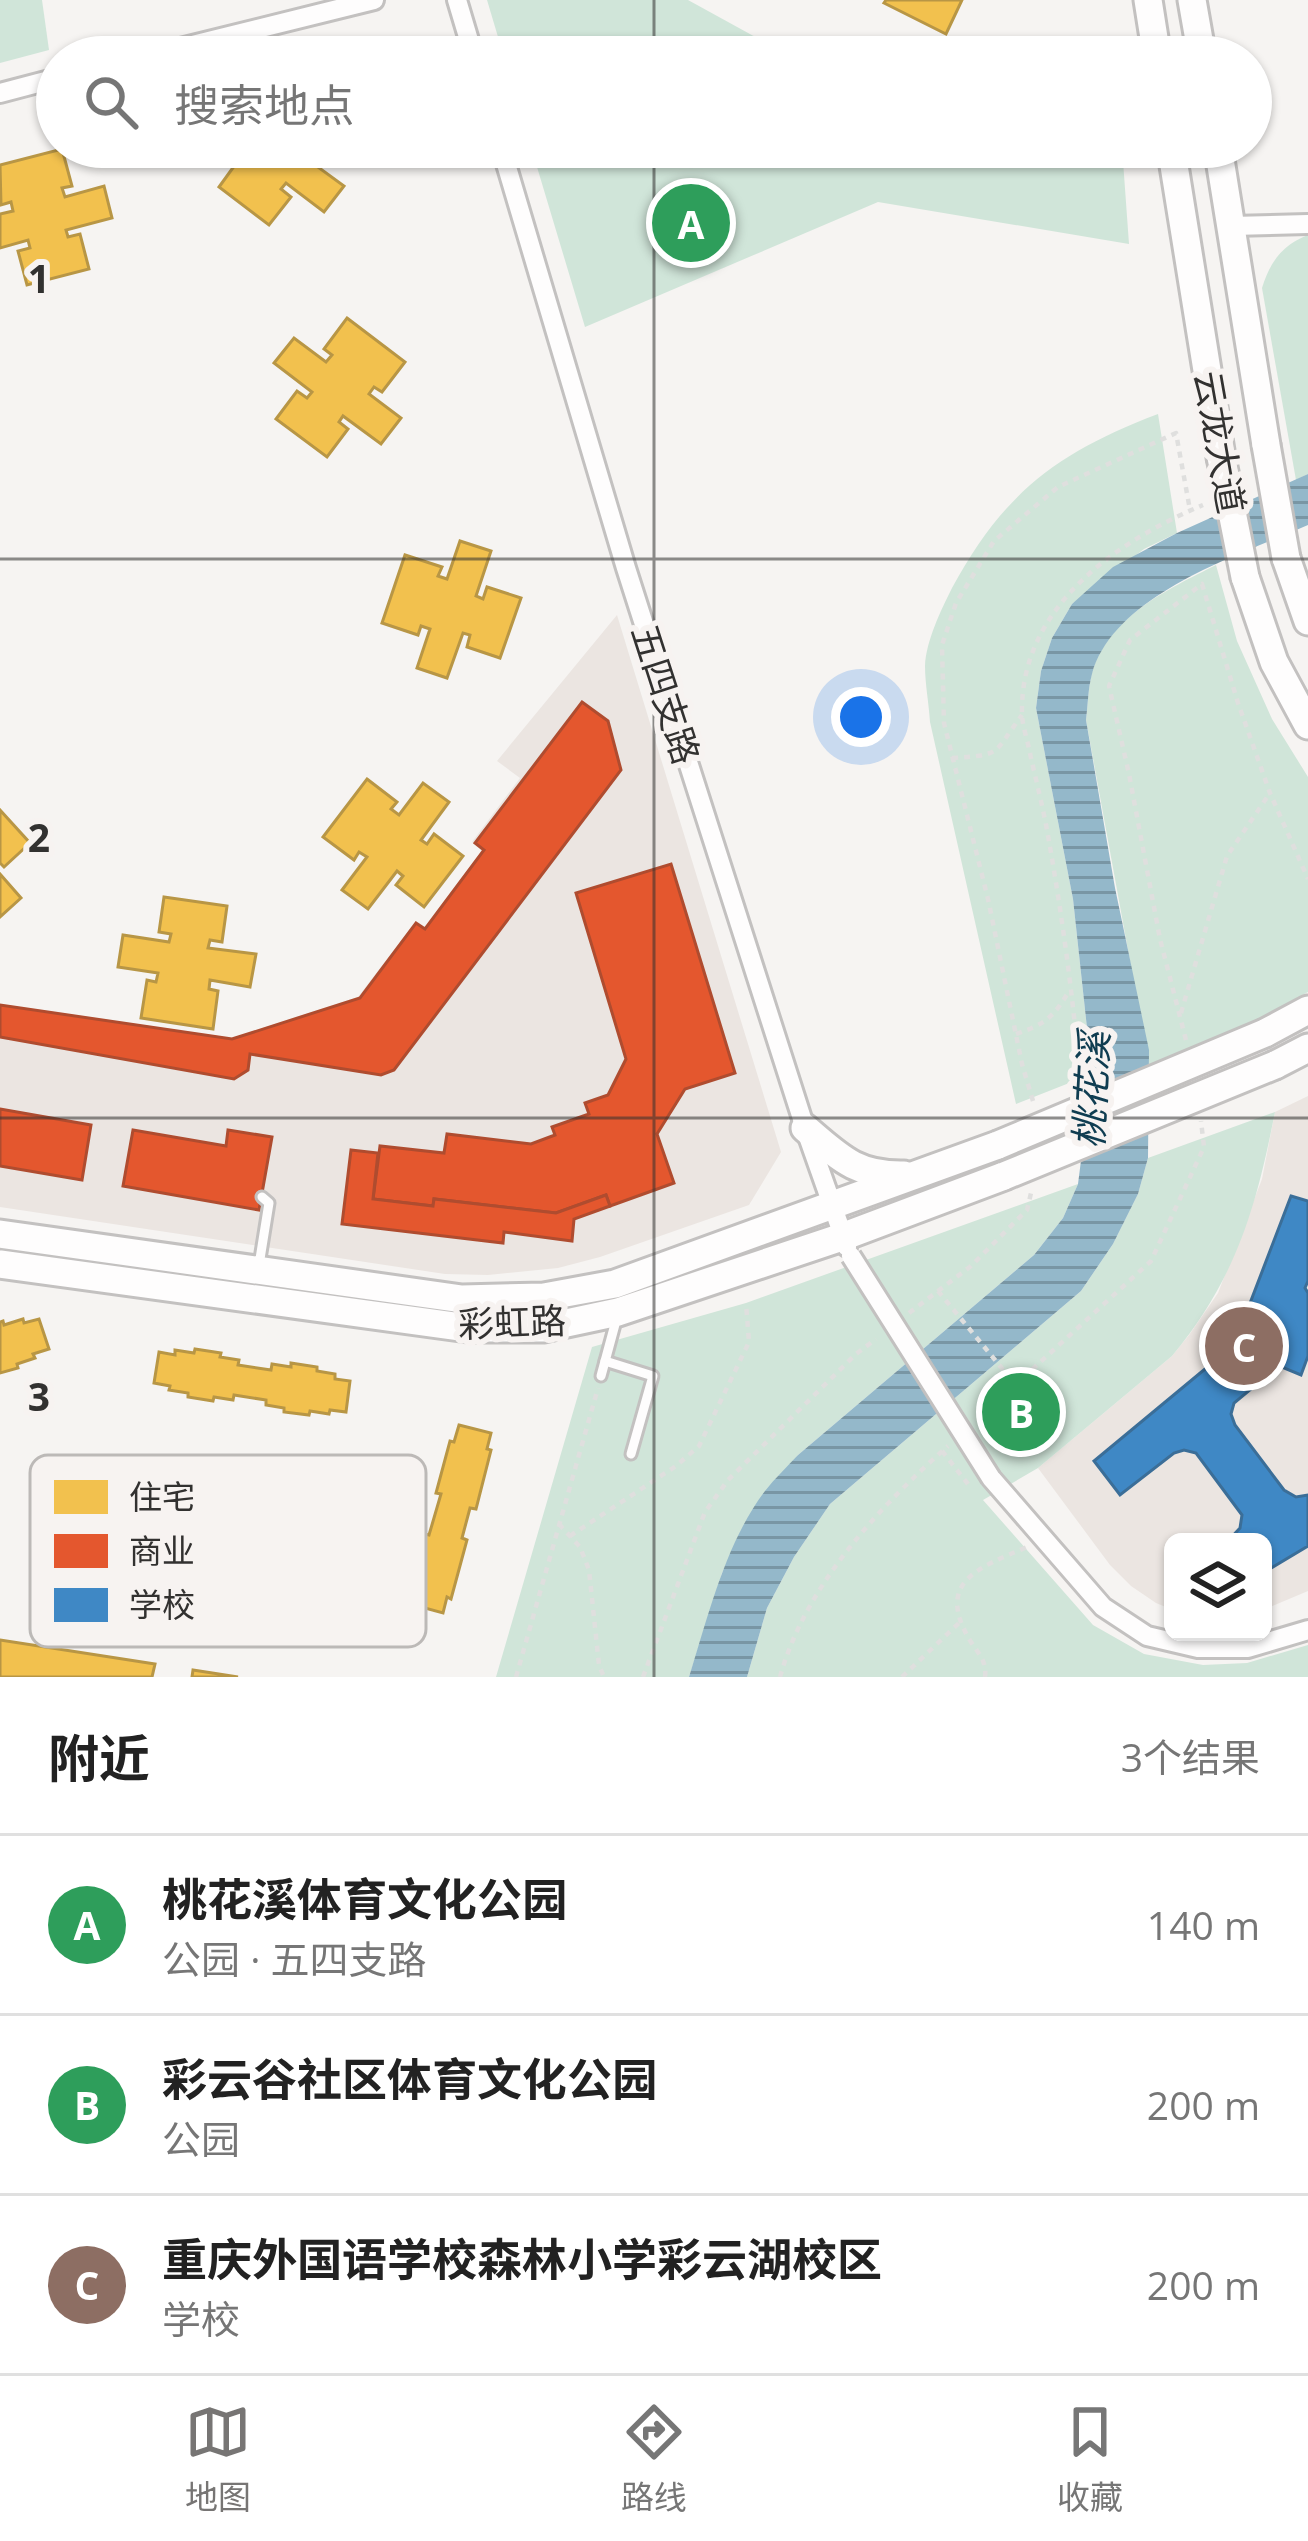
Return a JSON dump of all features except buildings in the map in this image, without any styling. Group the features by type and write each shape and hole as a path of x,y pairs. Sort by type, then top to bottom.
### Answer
{"main road":[{"path":"1148,0 1153,36"},
{"path":"1192,0 1198,36"},
{"name":"云龙大道","path":"1174,168 1245,577 1274,662 1308,725"},
{"name":"云龙大道","path":"1222,168 1286,558 1308,621"},
{"name":"彩虹路","path":"0,1234 462,1299 544,1297 615,1284 998,1145 1265,1033 1308,1010"},
{"name":"彩虹路","path":"0,1264 468,1328 543,1328 618,1312 847,1247 1308,1048"},
{"path":"806,1128 843,1161 862,1171 920,1174"}],"street":[{"path":"229,36 374,0"},
{"path":"457,0 468,36"},
{"path":"0,93 36,84"},
{"name":"五四支路","path":"507,168 626,568 847,1247 992,1478 1103,1607 1147,1636 1198,1648 1247,1648 1308,1630"},
{"path":"1232,226 1308,224"}],"lane":[{"path":"258,1270 269,1205 262,1197"},
{"path":"601,1376 618,1312"},
{"path":"605,1360 653,1376 631,1454"}],"path":[{"path":"1033,1102 944,723 943,645 956,603 994,541 1058,487 1177,433 1190,510"},
{"path":"1078,1067 1047,829 1022,715 1026,674 1039,636 1066,596 1122,546 1211,501"},
{"path":"1186,1040 1160,939 1108,686 1130,640 1202,584 1270,793 1308,879"},
{"path":"952,758 998,751 1022,715"},
{"path":"1180,1018 1227,856 1270,793"},
{"path":"1016,1034 1042,1025 1058,1010 1070,988"},
{"path":"972,1424 1151,1261 1204,1147 1199,1104"},
{"path":"905,1316 971,1266 1027,1210 1033,1187"},
{"path":"938,1291 1016,1385"},
{"path":"570,1536 699,1446 749,1342 746,1303"},
{"path":"643,1677 706,1512 728,1480 856,1354 889,1329"},
{"path":"516,1677 601,1376"},
{"path":"780,1677 787,1651 840,1556 914,1476 957,1438"},
{"path":"560,1523 580,1547 589,1570 604,1677"},
{"path":"985,1677 986,1666 959,1623 956,1598 963,1581 986,1564 1043,1540"},
{"path":"902,1677 959,1623"}],"shaded area":[{"path":"617,615 781,1152 749,1205 600,1257 558,1268 488,1275 445,1274 0,1207 0,1004 232,1038 358,997 416,921 425,927 482,851 472,842 520,778 497,761"},
{"path":"1308,1096 1308,1591 1272,1606 1272,1533 1164,1533 1164,1606 1131,1586 1110,1565 1038,1468 1172,1356 1218,1293 1262,1179 1275,1112"}],"green space":[{"path":"0,0 42,0 47,36 36,36 36,53 0,63"},
{"path":"487,0 688,0 754,36 498,36"},
{"path":"537,168 1124,168 1129,244 878,202 585,327"},
{"path":"1308,235 1308,474 1296,480 1262,288 1278,256"},
{"path":"1158,414 1177,533 1144,549 1072,604 1052,638 1036,708 1073,899 1092,1074 1016,1104 930,722 926,656 952,588 1014,501 1063,460"},
{"path":"1216,565 1237,641 1272,719 1308,777 1308,992 1258,1019 1149,1065 1086,720 1090,685 1100,653 1126,621 1160,595"},
{"path":"1275,1112 1240,1241 1194,1327 1172,1356 1038,1468 983,1500 1093,1625 1144,1654 1203,1665 1247,1663 1308,1645 1308,1677 747,1677 767,1608 830,1504 1081,1291 1113,1244 1138,1194 1148,1158"},
{"path":"1078,1184 1063,1218 1034,1255 798,1455 741,1531 722,1573 689,1677 496,1677 592,1347 746,1303"}],"water":[{"name":"桃花溪","path":"1308,474 1308,525 1215,564 1152,600 1125,621 1105,646 1092,674 1086,720 1149,1050 1148,1158 1138,1194 1113,1244 1081,1291 830,1504 767,1608 747,1677 689,1677 729,1557 765,1491 798,1455 1034,1255 1063,1218 1078,1184 1092,1074 1073,899 1036,708 1052,638 1072,604 1113,567"}],"place":[{"name":"桃花溪体育文化公园","path":"691,223"},
{"name":"重庆外国语学校森林小学彩云湖校区","path":"1244,1346"},
{"name":"彩云谷社区体育文化公园","path":"1021,1412"}]}
